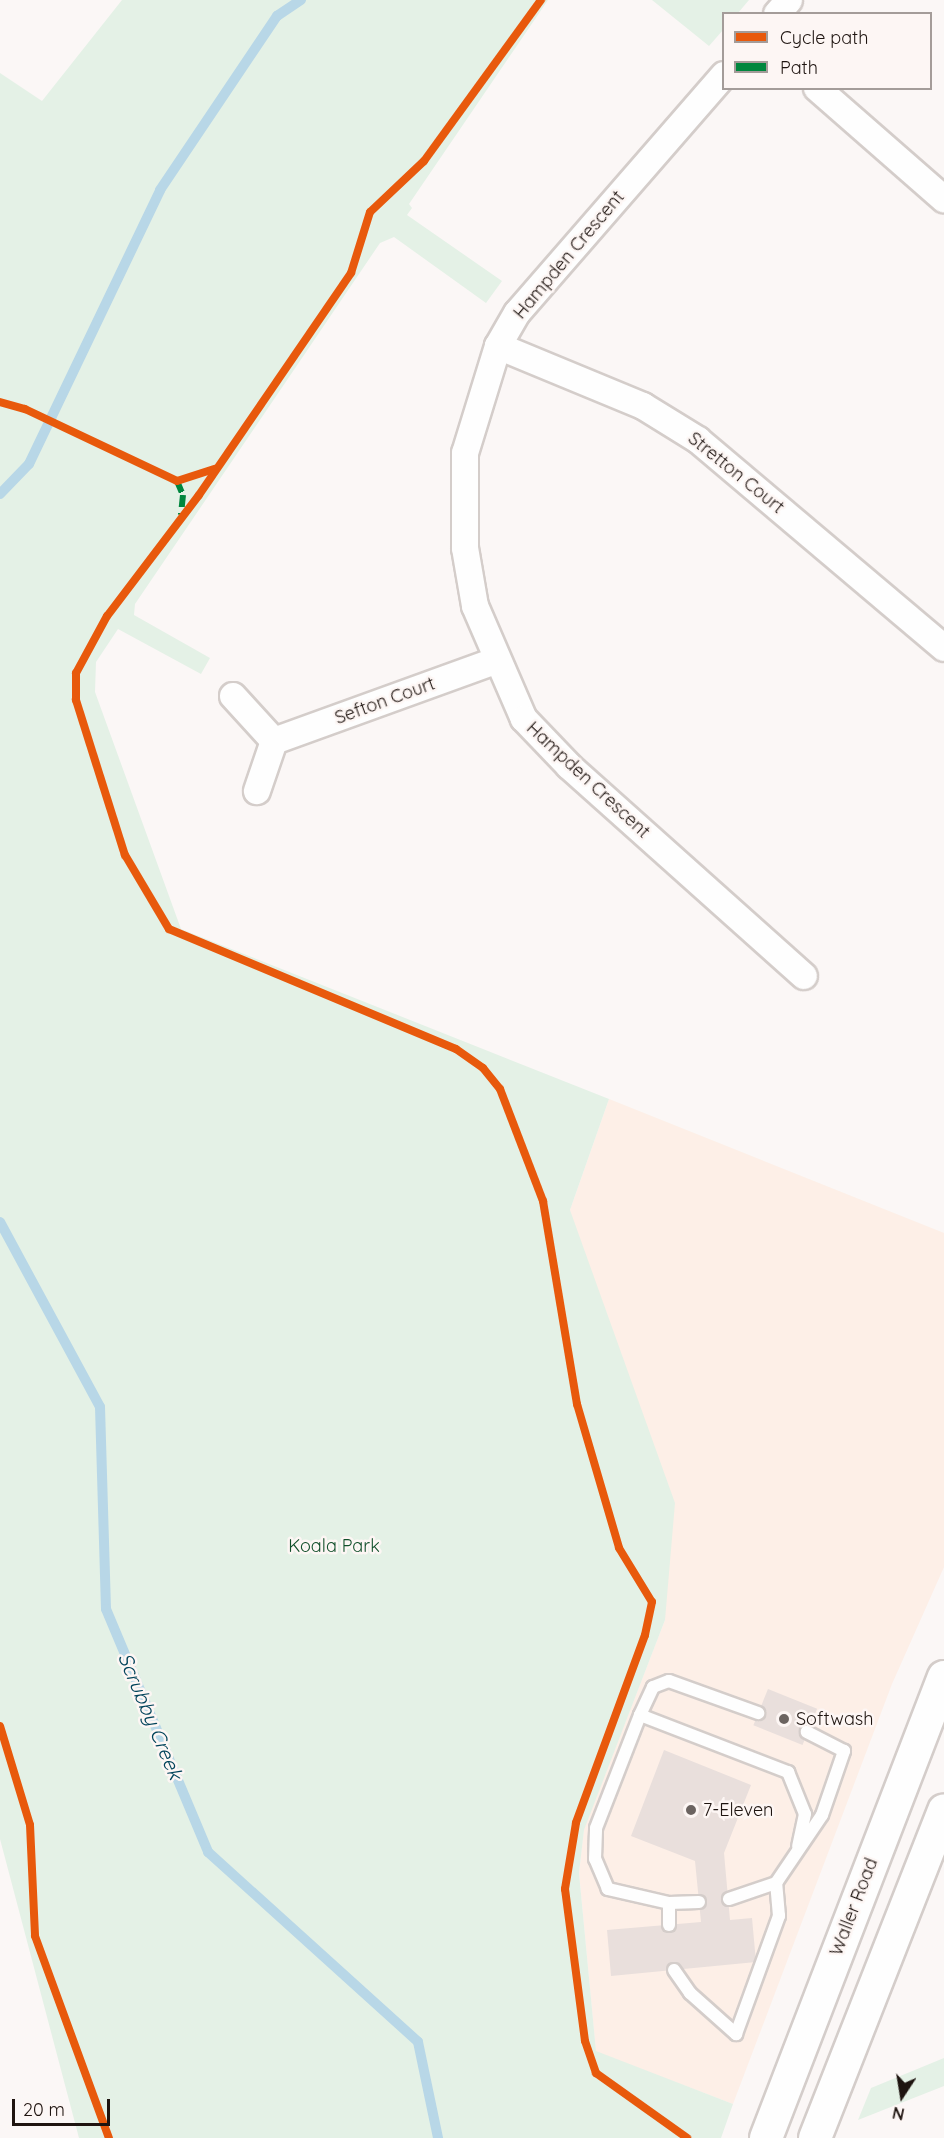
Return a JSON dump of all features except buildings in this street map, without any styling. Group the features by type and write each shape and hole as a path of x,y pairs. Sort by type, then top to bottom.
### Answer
{"street":[{"path":"779,12 789,0"},
{"name":"Hampden Crescent","path":"722,76 516,313 498,346 465,453 463,504 476,606 495,661 524,719 569,766 804,976"},
{"path":"819,90 944,199"},
{"name":"Stretton Court","path":"498,346 643,406 698,440 944,648"},
{"name":"Sefton Court","path":"274,741 495,661"},
{"path":"233,696 274,741 256,791"},
{"name":"Waller Road","path":"766,2138 944,1677"},
{"path":"815,2138 944,1810"},
{"path":"872,1860 917,1877"}],"lane":[{"path":"699,1902 669,1903 608,1889 595,1859 596,1828 653,1686 669,1681 758,1713"},
{"path":"640,1715 788,1772 805,1814 798,1846"},
{"path":"674,1970 690,1993 736,2034 779,1916 776,1884 798,1846 822,1815 845,1759 839,1744 807,1732"},
{"path":"729,1899 776,1884"},
{"path":"669,1903 669,1925"}],"shaded area":[{"path":"609,1099 944,1233 944,1567 892,1684 733,2104 596,2052 579,1873 584,1829 665,1620 570,1210"}],"green space":[{"name":"Koala Park","path":"122,0 548,0 409,204 412,208 407,215 502,281 486,303 394,237 380,243 135,604 134,615 210,658 201,674 118,629 96,662 95,692 181,929 609,1099 570,1210 675,1503 665,1620 584,1830 579,1873 596,2051 733,2104 721,2138 79,2138 0,1839 0,73 42,101"},
{"path":"652,0 749,0 739,12 722,12 722,31 709,46"},
{"path":"944,2058 944,2086 858,2120 871,2088"}],"waterway":[{"path":"0,494 29,464 160,190 277,16 301,0"},
{"name":"Scrubby Creek","path":"0,1222 100,1407 106,1609 208,1852 418,2042 438,2138"}],"marked path":[{"path":"177,481 183,495 181,515"}],"cycle path":[{"path":"541,0 424,161 370,212 351,273 199,495 107,616 76,673 76,700 125,855 169,929 456,1049 483,1068 500,1089 543,1201 577,1404 619,1548 652,1602 645,1635 576,1823 565,1889 585,2041 596,2073 687,2138"},
{"path":"0,402 25,409 177,481 214,469"},
{"path":"0,1726 30,1825 35,1936 109,2138"}],"place":[{"name":"Softwash","path":"784,1719"},
{"name":"7-Eleven","path":"691,1810"}]}
